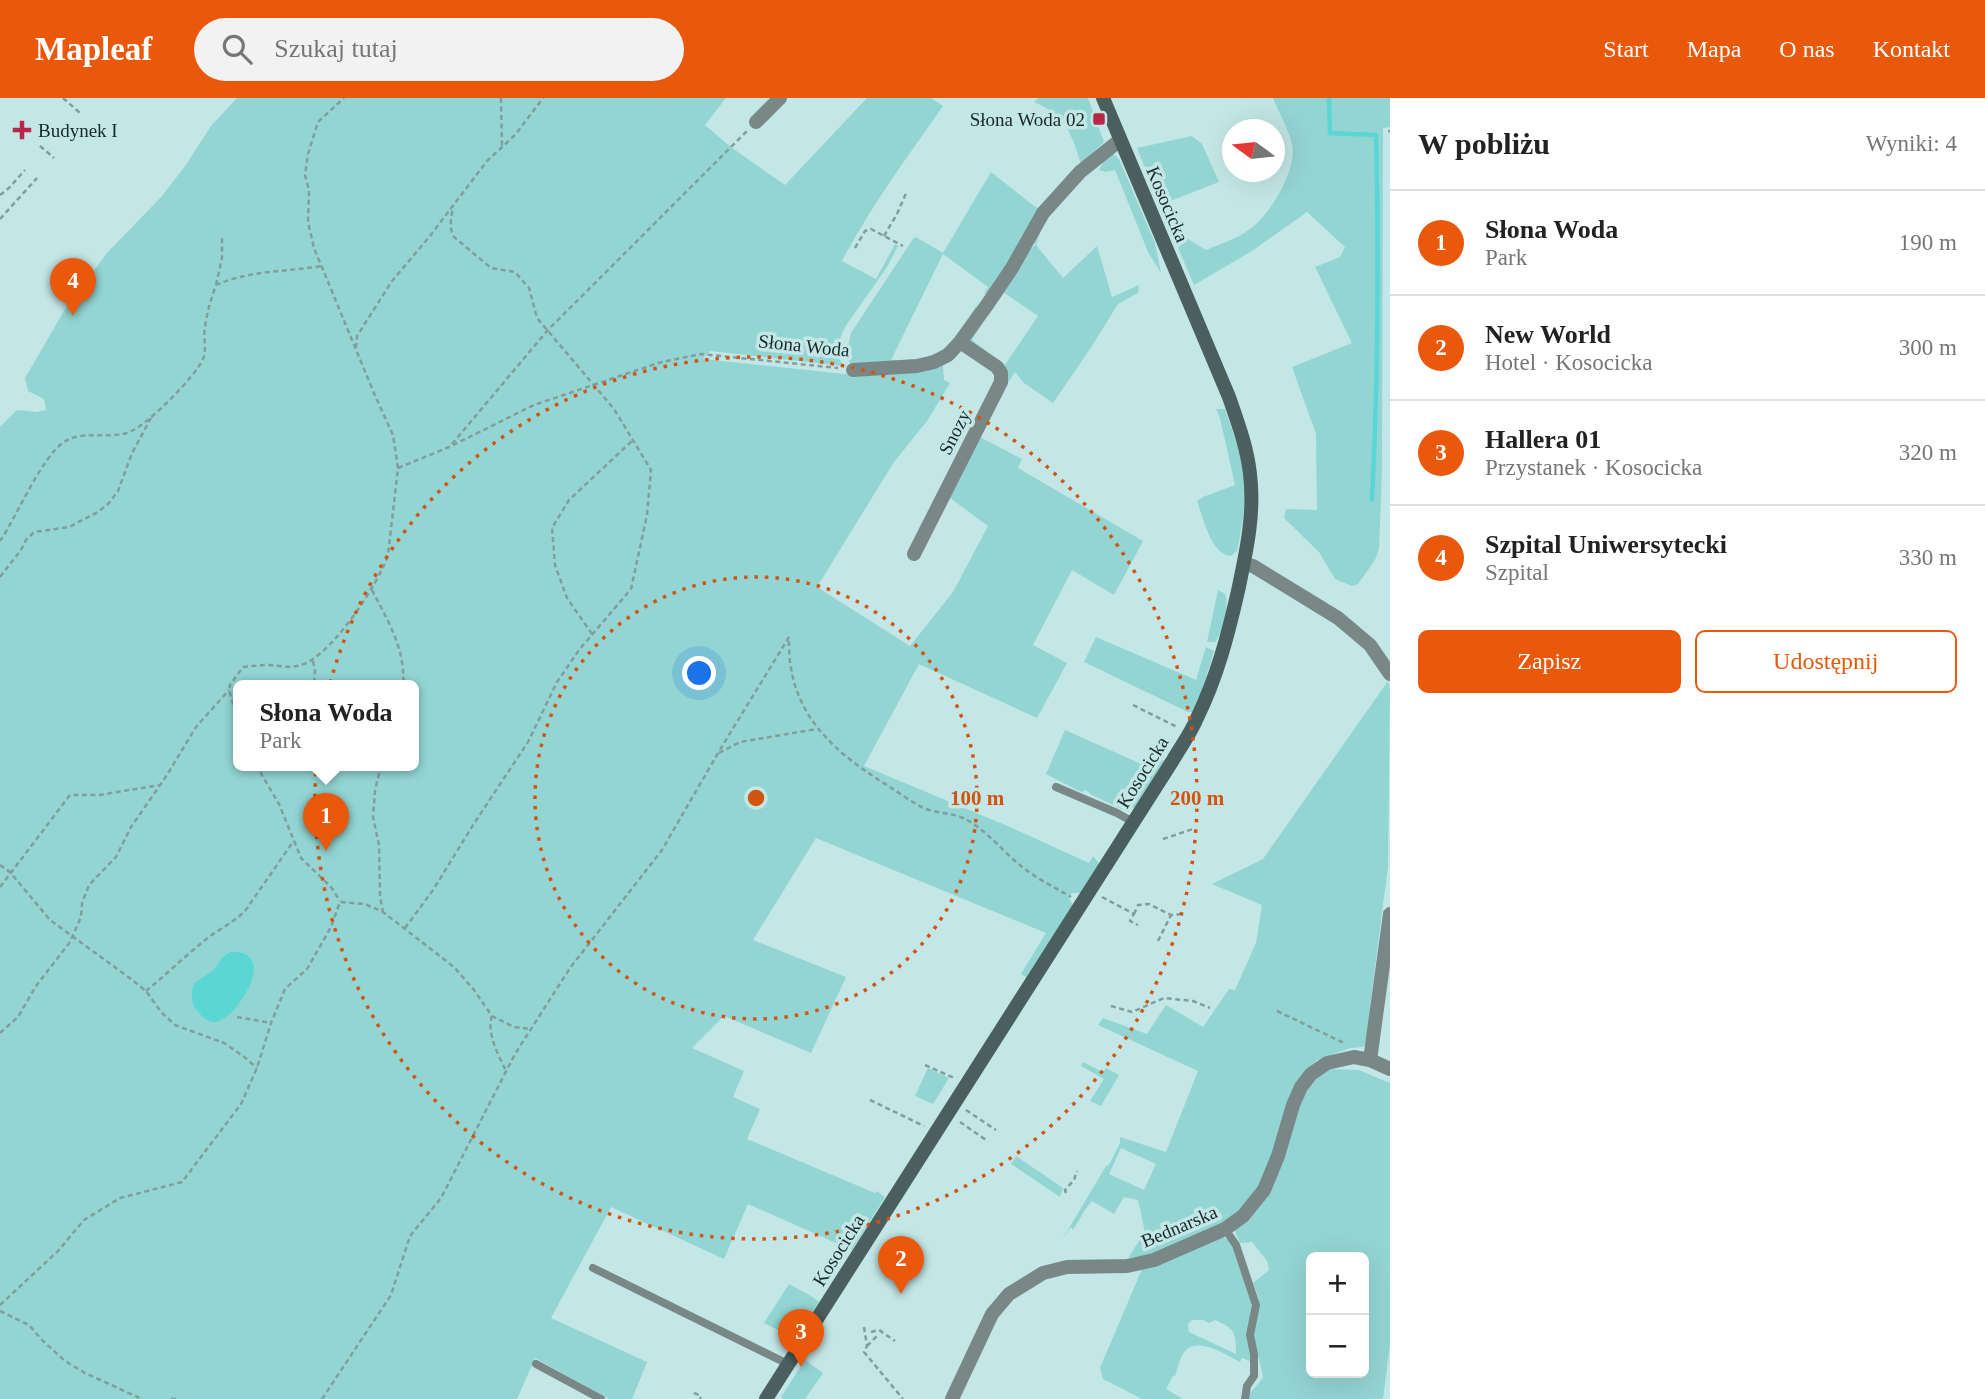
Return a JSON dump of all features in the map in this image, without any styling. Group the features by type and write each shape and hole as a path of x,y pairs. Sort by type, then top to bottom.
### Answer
{"street":[{"path":"756,122 780,98"},
{"name":"Kosocicka","path":"766,1399 1196,721 1224,652 1244,564 1252,499 1242,433 1103,98"},
{"name":"Słona Woda","path":"853,370 917,366 948,355 1012,268 1043,214 1080,172 1120,140"},
{"name":"Snozy","path":"914,554 1001,382 1001,373 997,366 960,342"},
{"path":"1244,564 1253,566 1338,618 1370,645 1390,674"},
{"path":"1370,1060 1390,914"},
{"name":"Bednarska","path":"952,1399 995,1308 1009,1294 1031,1279 1059,1268 1126,1266 1154,1260 1225,1229 1239,1220 1264,1190 1275,1166 1293,1105 1307,1079 1322,1066 1354,1057 1370,1060 1390,1069"}],"lane":[{"path":"1056,787 1133,822"},
{"path":"1225,1229 1236,1245 1256,1305 1250,1335 1254,1354 1254,1376 1247,1386 1245,1399"},
{"path":"593,1268 788,1364"},
{"path":"536,1364 601,1399"}],"path":[{"path":"63,98 80,113"},
{"path":"234,680 243,667 298,667 313,659 341,632 372,590 388,555 398,468 393,435 314,248 308,222 309,190 305,175 308,153 318,122 344,98"},
{"path":"501,98 502,147"},
{"path":"355,349 357,336 392,281 487,161 515,135 543,98"},
{"path":"449,447 547,331 756,122"},
{"path":"40,146 54,158"},
{"path":"0,195 25,170"},
{"path":"0,219 37,178"},
{"path":"884,236 907,191"},
{"path":"404,928 433,890 528,742 557,682 579,650 631,589 647,515 652,470 614,408 537,318 529,288 515,272 491,268 454,237 451,232 453,205"},
{"path":"855,248 865,231 871,229 903,246"},
{"path":"0,541 47,460 62,443 73,437 130,433 161,409 198,368 205,356 204,330 222,258 222,238"},
{"path":"216,285 250,274 322,266"},
{"name":"Słona Woda","path":"398,468 449,447 534,405 658,363 701,354 853,370"},
{"path":"0,577 34,532 69,527 109,503 118,491 132,453 152,416"},
{"path":"592,634 563,587 555,565 552,528 569,500 633,440"},
{"path":"372,590 389,621 398,645 403,680"},
{"path":"322,1399 391,1295 410,1236 441,1198 506,1071 531,1029 570,968 662,850 789,637 788,656 797,695 827,741 862,770 924,808 963,819 989,836 1025,869 1081,904"},
{"path":"313,659 315,680"},
{"path":"0,1033 18,1017 36,986 72,937 89,885 116,857 131,827 196,727 229,690 233,681"},
{"path":"229,690 233,702"},
{"path":"1133,705 1175,726"},
{"path":"718,753 740,742 817,729"},
{"path":"260,771 279,804 301,858 331,887 340,902"},
{"path":"380,771 373,810 379,845 380,897 383,912"},
{"path":"0,887 70,795 99,795 160,785"},
{"path":"1163,839 1193,829"},
{"path":"146,991 245,911 293,842"},
{"path":"0,865 10,872 50,920 146,991 174,1025 224,1043 257,1068"},
{"path":"1102,898 1133,914"},
{"path":"340,902 365,904 383,912 454,967 492,1016 514,1027 531,1029"},
{"path":"0,1305 58,1251 83,1220 120,1198 182,1182 241,1104 285,989 307,969 331,927 340,902"},
{"path":"1138,925 1130,921 1138,905 1149,904 1171,915 1181,914"},
{"path":"1158,941 1171,915"},
{"path":"1111,1006 1132,1012 1164,998 1193,1001 1210,1008"},
{"path":"1277,1011 1348,1045 1354,1057"},
{"path":"492,1016 491,1028 506,1071"},
{"path":"237,1017 271,1023"},
{"path":"925,1065 950,1076"},
{"path":"870,1100 921,1124"},
{"path":"967,1111 996,1129"},
{"path":"960,1122 986,1140"},
{"path":"1066,1192 1077,1171"},
{"path":"0,1311 29,1325 65,1360 85,1373 142,1399"},
{"path":"864,1327 867,1346"},
{"path":"871,1332 878,1330 895,1341"},
{"path":"877,1336 864,1352 903,1399"},
{"path":"694,1393 701,1396 700,1399"},
{"path":"171,1399 179,1399"}],"shaded area":[{"path":"237,98 726,98 705,125 732,148 785,185 867,98 931,98 943,106 877,201 842,261 876,279 895,244 898,246 887,267 845,327 840,339 839,358 843,366 710,351 703,359 855,375 943,364 944,380 950,383 927,421 894,462 817,587 910,646 953,592 988,526 950,498 980,437 1022,459 1018,468 1143,541 1114,595 1072,570 1033,645 1067,663 1037,718 919,664 864,766 1089,863 1093,856 1098,862 1099,865 1080,893 1072,893 1069,898 1073,905 1026,977 1021,974 1046,933 816,838 753,940 846,977 811,1053 724,1016 692,1048 744,1071 733,1097 760,1109 747,1139 875,1193 877,1191 885,1197 852,1250 748,1204 724,1259 611,1207 551,1318 647,1362 632,1399 609,1399 535,1358 517,1399 0,1399 0,427 17,410 46,410 44,399 28,391 25,378 64,311 107,253 162,196 211,126"},
{"path":"1038,98 1088,98 1104,142 1081,164 1066,126 1045,107 1034,102"},
{"path":"1273,98 1390,98 1390,127 1383,128 1382,471 1379,549 1375,560 1358,584 1352,586 1335,579 1319,552 1284,518 1286,509 1317,510 1316,434 1292,367 1352,343 1315,267 1340,257 1345,247 1307,212 1252,251 1194,285 1175,241 1183,236 1206,250 1250,229 1266,213 1281,191 1291,166 1292,144 1285,119 1282,119"},
{"path":"1192,136 1202,144 1219,182 1160,205 1137,148"},
{"path":"1110,154 1119,159 1155,243 1161,273 1148,252 1115,170 1099,170"},
{"path":"991,172 1040,209 1006,268 987,294 984,294 988,287 943,254 891,360 923,358 943,349 959,332 976,306 977,311 954,344 929,360 851,365 846,355 851,333 913,239 916,237 943,253"},
{"path":"1043,223 1036,245 1063,278 1097,246 1112,297 1139,285 1138,293 1118,304 1053,403 1024,383 1015,372 1006,386 969,340 984,321 972,340 1005,365 1038,316 1003,292 1026,253 1035,245"},
{"path":"1216,409 1225,409 1244,474 1245,496 1241,529 1237,551 1231,556 1224,554 1213,542 1197,501 1235,485"},
{"path":"1218,590 1225,594 1225,619 1215,642 1207,642"},
{"path":"1096,637 1196,680 1206,647 1214,651 1192,712 1084,662"},
{"path":"1388,681 1388,866 1367,1041 1363,1047 1350,1048 1317,1060 1303,1074 1291,1092 1269,1166 1259,1189 1242,1210 1222,1224 1159,1254 1128,1258 1145,1232 1138,1200 1124,1197 1114,1214 1092,1201 1073,1230 1071,1227 1062,1240 1109,1165 1120,1143 1120,1137 1166,1152 1198,1071 1098,1025 1103,1018 1147,1034 1166,1005 1203,1027 1229,989 1235,990 1256,943 1262,905 1212,884 1263,859","holes":["1121,1148 1156,1164 1144,1190 1109,1174"]},
{"path":"1065,730 1148,767 1156,755 1164,761 1135,807 1126,811 1046,774"},
{"path":"231,952 246,954 253,962 253,974 249,987 232,1012 222,1020 213,1022 202,1016 193,1005 192,989 197,981 210,973 223,957"},
{"path":"1083,1062 1103,1072 1106,1068 1119,1075 1101,1106 1090,1101 1104,1079 1081,1066"},
{"path":"928,1068 949,1078 933,1104 915,1096"},
{"path":"1330,1069 1359,1070 1390,1083 1390,1344 1383,1399 1247,1399 1263,1377 1253,1333 1259,1299 1253,1283 1269,1270 1267,1261 1252,1242 1240,1243 1234,1229 1243,1222 1301,1097 1317,1077"},
{"path":"1016,1156 1063,1188 1060,1197 1011,1164"},
{"path":"1220,1236 1231,1241 1252,1302 1247,1338 1250,1361 1242,1358 1240,1362 1205,1346 1192,1346 1184,1353 1175,1376 1166,1389 1183,1399 1142,1399 1103,1379 1100,1368 1142,1269","holes":["1192,1320 1209,1323 1215,1320 1233,1332 1236,1354 1189,1332 1188,1324"]},
{"path":"789,1284 819,1302 796,1339 764,1323"},
{"path":"805,1360 823,1373 805,1399 784,1399 781,1397"}],"waterway":[{"path":"1329,98 1330,133 1376,135 1377,318 1372,500"}],"place":[{"name":"Słona Woda 02","path":"1099,119"},
{"name":"Budynek I","path":"22,130"},
{"name":"Szpital Uniwersytecki","path":"73,316"},
{"name":"Słona Woda","path":"326,851"},
{"name":"New World","path":"901,1294"},
{"name":"Hallera 01","path":"801,1367"}]}
